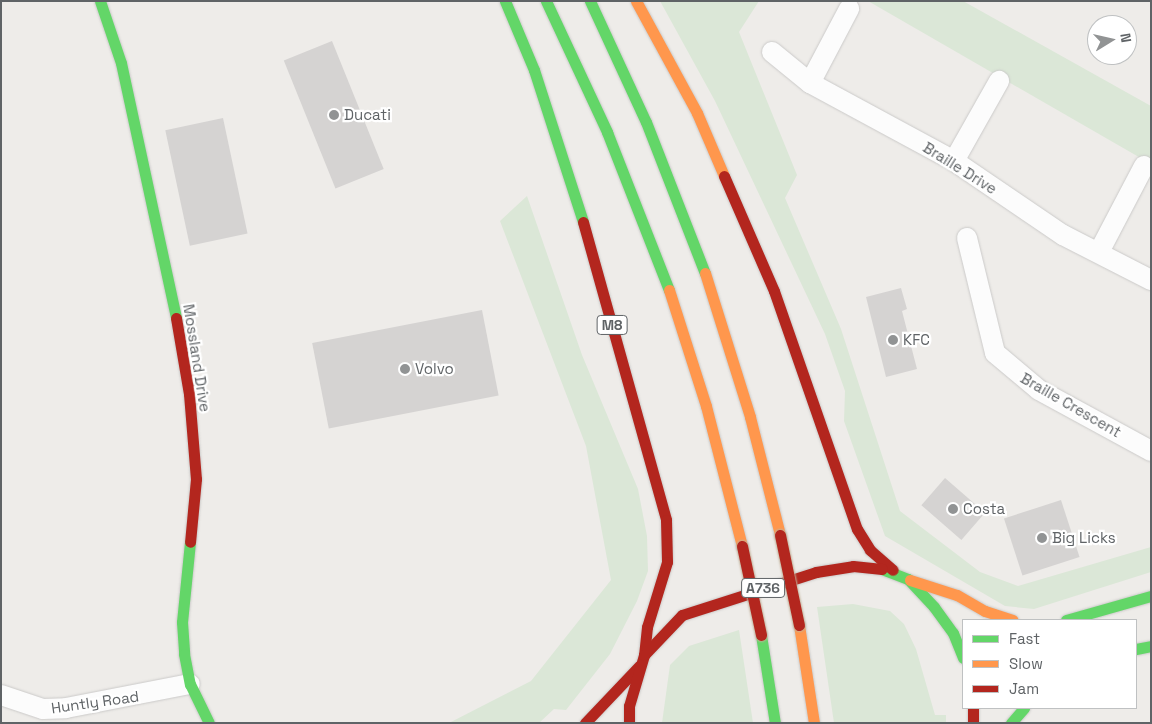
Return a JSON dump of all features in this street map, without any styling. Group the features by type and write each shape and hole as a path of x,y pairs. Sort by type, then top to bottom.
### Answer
{"main road":[{"name":"Mossland Drive","path":"100,1 121,63 168,276 189,394 196,480 182,622 190,684 209,723"},
{"name":"M8","path":"505,1 534,70 585,230 666,520 667,562 647,628 642,660"},
{"path":"546,1 607,132 664,273 706,406 742,546 761,636 775,723"},
{"path":"590,1 642,114 709,284 752,426 780,535 799,625 814,723"},
{"path":"636,1 697,113 774,291 857,529 870,550 893,570"},
{"name":"A736","path":"585,723 642,660 670,624 694,608 816,572 860,566 893,570 908,579 957,595 985,611 1010,619"},
{"name":"A736","path":"908,579 944,620 962,656"},
{"path":"1070,619 1151,596"},
{"path":"1137,649 1151,646"},
{"name":"A736","path":"629,723 642,660"},
{"path":"973,709 973,723"},
{"path":"1011,723 1023,709"}],"street":[{"path":"810,83 849,10"},
{"name":"Braille Drive","path":"772,52 810,83 954,161 1063,235 1100,252 1151,280"},
{"path":"954,161 999,81"},
{"path":"1100,252 1144,166"},
{"name":"Braille Crescent","path":"967,238 995,353 1039,390 1151,451"},
{"name":"Huntly Road","path":"1,695 43,709 66,708 190,684"}],"green space":[{"path":"660,1 759,1 739,32 797,175 785,198 841,329 900,511 980,572 1018,586 1151,547 1151,572 1034,609 1005,606 885,536 844,421 845,391 825,334 715,101"},
{"path":"868,1 963,1 1151,106 1151,164"},
{"path":"527,196 582,355 638,489 647,536 648,571 637,601 610,654 566,710 554,709 539,723 449,723 531,681 611,580 586,446 500,221"},
{"path":"853,604 890,611 904,624 916,649 935,715 946,715 946,723 834,723 817,607"},
{"path":"739,630 753,723 662,723 670,665 689,646"}],"building":[{"name":"Ducati","path":"332,41 384,169 335,188 284,60"},
{"path":"223,118 248,233 190,246 165,130"},
{"name":"KFC","path":"901,288 907,309 902,311 917,369 886,377 866,297"},
{"name":"Volvo","path":"482,310 499,395 329,428 312,343"},
{"name":"Costa","path":"945,478 985,513 961,540 921,505"},
{"name":"Big Licks","path":"1061,500 1080,557 1022,576 1004,519"}],"traffic: fast":[{"path":"100,1 121,63 176,318"},
{"path":"505,1 534,70 583,222"},
{"path":"546,1 607,132 669,290"},
{"path":"590,1 646,122 705,273"},
{"path":"190,542 182,622 184,654 190,684 209,723"},
{"path":"882,569 908,579 934,607 953,633 962,656"},
{"path":"1070,619 1151,596"},
{"path":"761,635 775,723"},
{"path":"1137,649 1151,646"},
{"path":"1011,723 1023,709"}],"traffic: slow":[{"path":"636,1 697,113 724,176"},
{"path":"705,273 750,417 780,535"},
{"path":"669,290 706,406 742,546"},
{"path":"910,580 957,595 985,611 1010,619"},
{"path":"799,625 814,723"}],"traffic: jam":[{"path":"724,176 774,291 857,529 870,550 893,570"},
{"path":"583,222 666,520 667,562 647,627 644,655"},
{"path":"176,318 189,394 196,479 190,542"},
{"path":"780,535 799,625"},
{"path":"742,546 761,635"},
{"path":"629,723 629,706 644,655 682,615 816,572 853,566 882,569"},
{"path":"585,723 639,666"},
{"path":"973,709 973,723"}],"place":[{"name":"Ducati","path":"334,115"},
{"name":"KFC","path":"893,340"},
{"name":"Volvo","path":"405,369"},
{"name":"Costa","path":"953,509"},
{"name":"Big Licks","path":"1042,538"}]}
